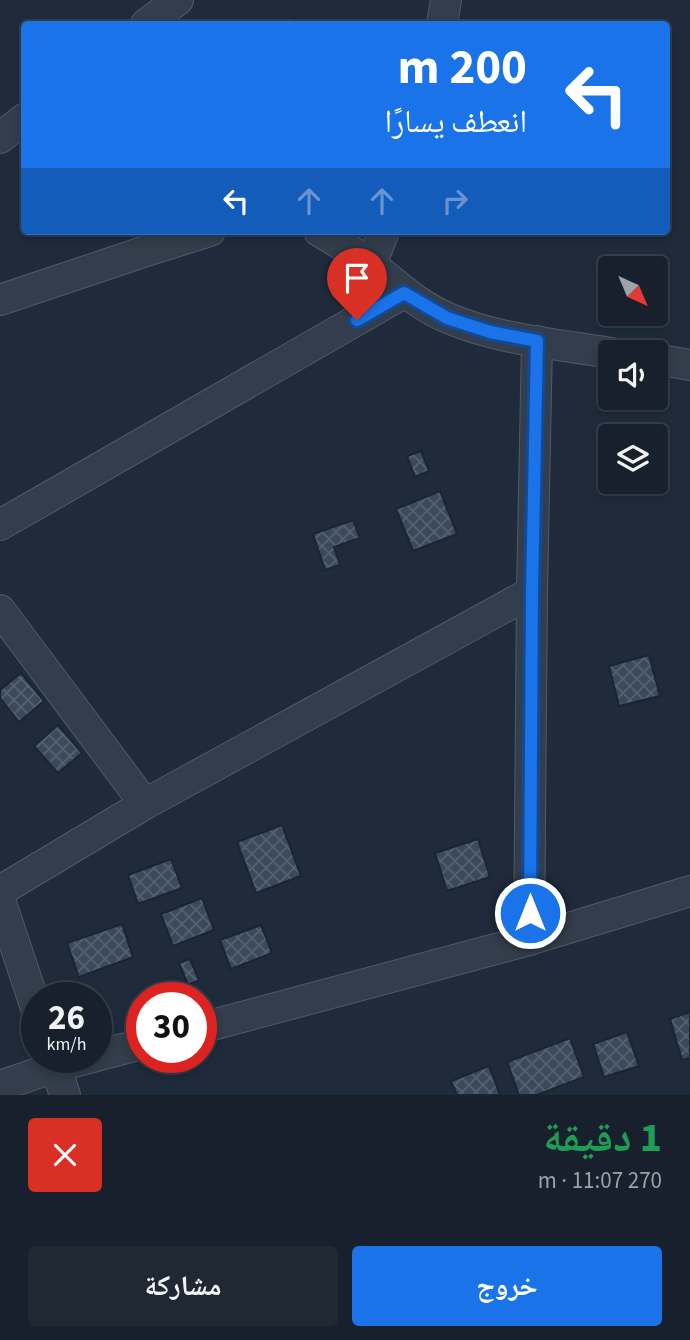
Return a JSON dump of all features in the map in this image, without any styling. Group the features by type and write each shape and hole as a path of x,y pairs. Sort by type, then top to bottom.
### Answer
{"street":[{"path":"150,21 178,0"},
{"path":"442,21 446,0"},
{"path":"0,138 21,121"},
{"path":"0,300 196,235"},
{"path":"324,235 372,265 404,293 447,318 490,332 598,351"},
{"path":"372,265 383,235"},
{"path":"0,525 404,293"},
{"path":"529,940 537,341"},
{"path":"668,361 690,365"},
{"path":"0,891 145,804 532,592"},
{"path":"0,610 145,804"},
{"path":"217,1024 529,940 690,891"},
{"path":"0,900 27,982"},
{"path":"0,1086 29,1073"},
{"path":"58,1073 65,1095"}],"building":[{"path":"421,451 429,471 415,477 407,456"},
{"path":"440,491 457,534 413,551 396,509"},
{"path":"353,520 360,538 334,547 340,565 325,570 313,534"},
{"path":"649,655 660,696 619,706 609,666"},
{"path":"21,673 44,701 19,722 0,698 0,690"},
{"path":"58,725 82,753 58,773 34,746"},
{"path":"282,825 301,876 256,893 237,842"},
{"path":"478,839 490,877 447,891 435,853"},
{"path":"171,859 182,888 138,904 128,875"},
{"path":"202,898 214,930 173,946 161,914"},
{"path":"122,924 133,957 79,977 67,943"},
{"path":"261,925 272,953 231,969 220,940"},
{"path":"190,959 199,980 187,982 179,963"},
{"path":"690,1012 690,1058 682,1060 670,1019"},
{"path":"627,1032 639,1066 604,1077 593,1044"},
{"path":"570,1038 584,1077 537,1095 519,1095 507,1062"},
{"path":"489,1066 500,1095 457,1095 451,1081"}],"route":[{"path":"357,320 404,293 447,318 490,332 537,341 530,913"}]}
